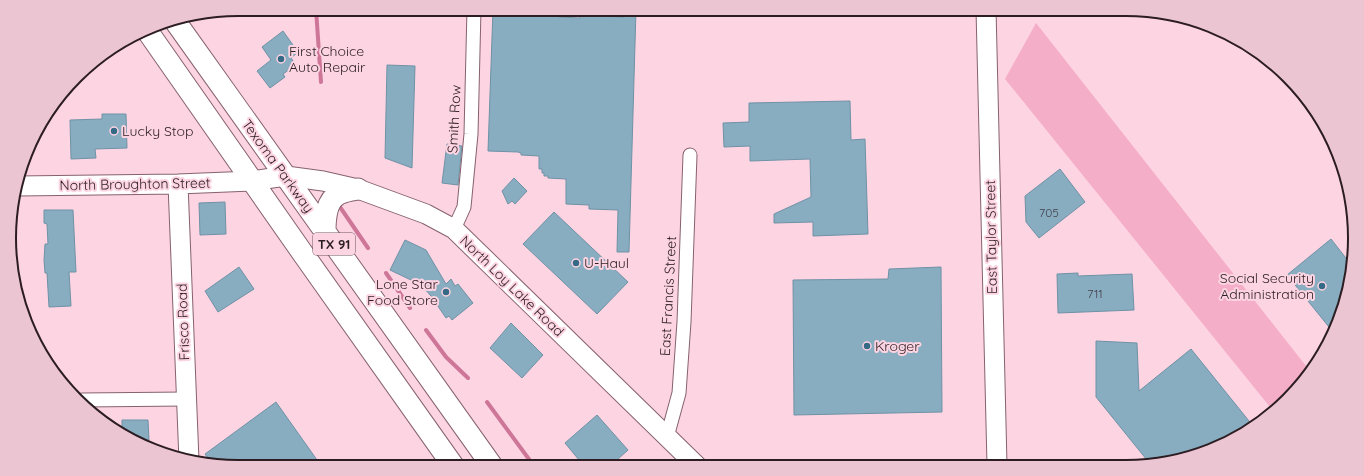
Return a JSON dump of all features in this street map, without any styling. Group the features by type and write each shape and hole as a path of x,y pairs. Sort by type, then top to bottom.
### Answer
{"main road":[{"name":"Texoma Parkway","path":"177,25 488,460"},
{"name":"Texoma Parkway","path":"149,35 450,460"},
{"path":"325,231 327,211 334,197 340,193 358,189"}],"street":[{"name":"Smith Row","path":"454,229 464,207 469,156 471,134 474,16"},
{"name":"East Taylor Street","path":"986,16 997,460"},
{"name":"East Francis Street","path":"667,437 679,394 684,322 690,155"},
{"name":"North Loy Lake Road","path":"286,176 323,181 358,189 426,214 454,229 691,460"},
{"name":"North Broughton Street","path":"23,186 178,184 252,181 286,176"},
{"name":"Frisco Road","path":"178,184 189,454"},
{"path":"86,400 186,399"}],"shaded area":[{"path":"1036,23 1307,367 1283,395 1270,407 1005,79"}],"building":[{"path":"493,16 559,16 580,18 580,16 636,16 629,252 617,252 618,210 589,209 589,205 566,204 566,179 548,178 548,176 544,176 542,169 539,169 539,156 521,155 521,153 518,152 488,151"},
{"name":"First Choice Auto Repair","path":"283,31 298,52 291,58 296,65 283,74 285,77 270,88 257,71 271,60 262,47"},
{"path":"387,65 415,66 412,168 385,158"},
{"path":"850,101 851,140 865,139 868,234 813,236 813,222 774,223 774,214 811,197 810,159 750,161 750,146 724,147 723,123 749,122 749,103"},
{"path":"102,114 126,114 127,148 95,149 96,158 71,159 70,120 102,119"},
{"path":"447,144 462,146 458,185 442,183"},
{"path":"1060,169 1085,202 1039,238 1026,222 1025,196"},
{"path":"514,178 527,191 515,204 512,201 508,204 502,191"},
{"path":"225,202 226,234 200,235 199,203"},
{"path":"44,210 73,210 76,272 69,272 71,306 49,307 47,273 45,273 44,260 45,244 48,244 47,224 44,223"},
{"name":"U-Haul","path":"554,212 628,282 597,314 523,244"},
{"name":"Social Security Administration","path":"1331,239 1347,260 1344,281 1329,327 1287,275"},
{"path":"405,240 426,250 446,284 451,279 455,286 458,284 473,303 452,320 449,316 446,318 431,296 418,281 411,280 390,270"},
{"path":"239,267 254,289 218,312 205,291"},
{"name":"Kroger","path":"941,267 942,412 794,415 793,280 888,279 889,269"},
{"path":"1078,273 1078,276 1132,274 1134,310 1058,313 1057,274"},
{"path":"511,323 543,355 522,378 490,348"},
{"path":"1096,341 1137,343 1139,391 1191,349 1250,422 1224,437 1197,448 1169,456 1146,459 1096,397"},
{"path":"276,402 317,460 223,460 208,458 205,454"},
{"path":"597,415 628,450 618,459 619,460 579,460 565,443"},
{"path":"122,420 148,420 149,440 140,437 122,427"}],"waterway":[{"path":"316,16 321,82"},
{"path":"340,207 368,248"},
{"path":"386,273 410,308"},
{"path":"426,330 446,357 468,378"},
{"path":"487,402 530,460"}],"place":[{"name":"First Choice Auto Repair","path":"281,59"},
{"name":"Lucky Stop","path":"114,131"},
{"name":"U-Haul","path":"576,263"},
{"name":"Social Security Administration","path":"1322,286"},
{"name":"Lone Star Food Store","path":"446,292"},
{"name":"Kroger","path":"867,346"}]}
